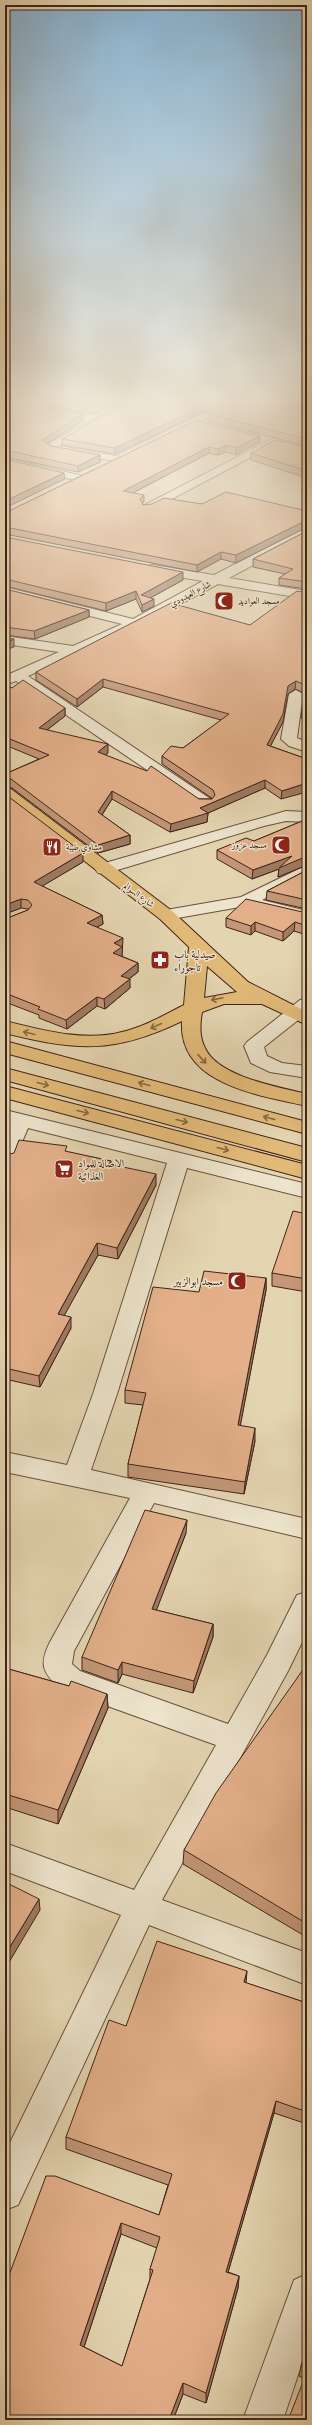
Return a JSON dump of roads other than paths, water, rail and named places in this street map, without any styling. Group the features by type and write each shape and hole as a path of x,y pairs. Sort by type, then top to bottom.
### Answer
{"main road":[{"name":"شارع السوالم","path":"5,792 166,915 231,979 269,1001"},
{"path":"198,945 196,987 191,1009 191,1035 200,1059 218,1072 238,1082 307,1100"},
{"path":"5,1027 58,1040 99,1041 127,1037 151,1029 208,1001 233,996 269,1001 303,1012"},
{"path":"5,1047 307,1128"},
{"path":"5,1074 307,1155"},
{"path":"5,1092 307,1172"}],"street":[{"name":"شارع العيدودي","path":"12,678 135,623 307,531"},
{"path":"139,566 215,581 307,596"},
{"path":"5,591 135,623"},
{"path":"5,640 75,650"},
{"path":"12,678 206,803"},
{"path":"296,694 290,739 294,743 307,747"},
{"path":"104,869 258,823 286,816 307,817"},
{"path":"166,915 246,901 307,870"},
{"path":"246,901 307,916"},
{"path":"303,1012 254,1046 258,1059 271,1066 307,1072"},
{"path":"5,1158 12,1119 307,1191"},
{"path":"76,1477 105,1394 179,1159"},
{"path":"5,1462 147,1492 307,1529"},
{"path":"147,1492 60,1650 57,1668 70,1680 235,1739"},
{"path":"5,2192 141,1908 305,1613"},
{"path":"5,1857 307,1969"},
{"path":"263,2420 307,2293"}],"place":[{"name":"مسجد العواديد","path":"224,601"},
{"name":"مسجد عزوز","path":"281,845"},
{"name":"مشاوي طيبة","path":"52,847"},
{"name":"صيدلية باب تاجوراء","path":"160,960"},
{"name":"الاصالة للمواد الغذائية","path":"64,1169"},
{"name":"مسجد ابوالزبير","path":"237,1281"}]}
